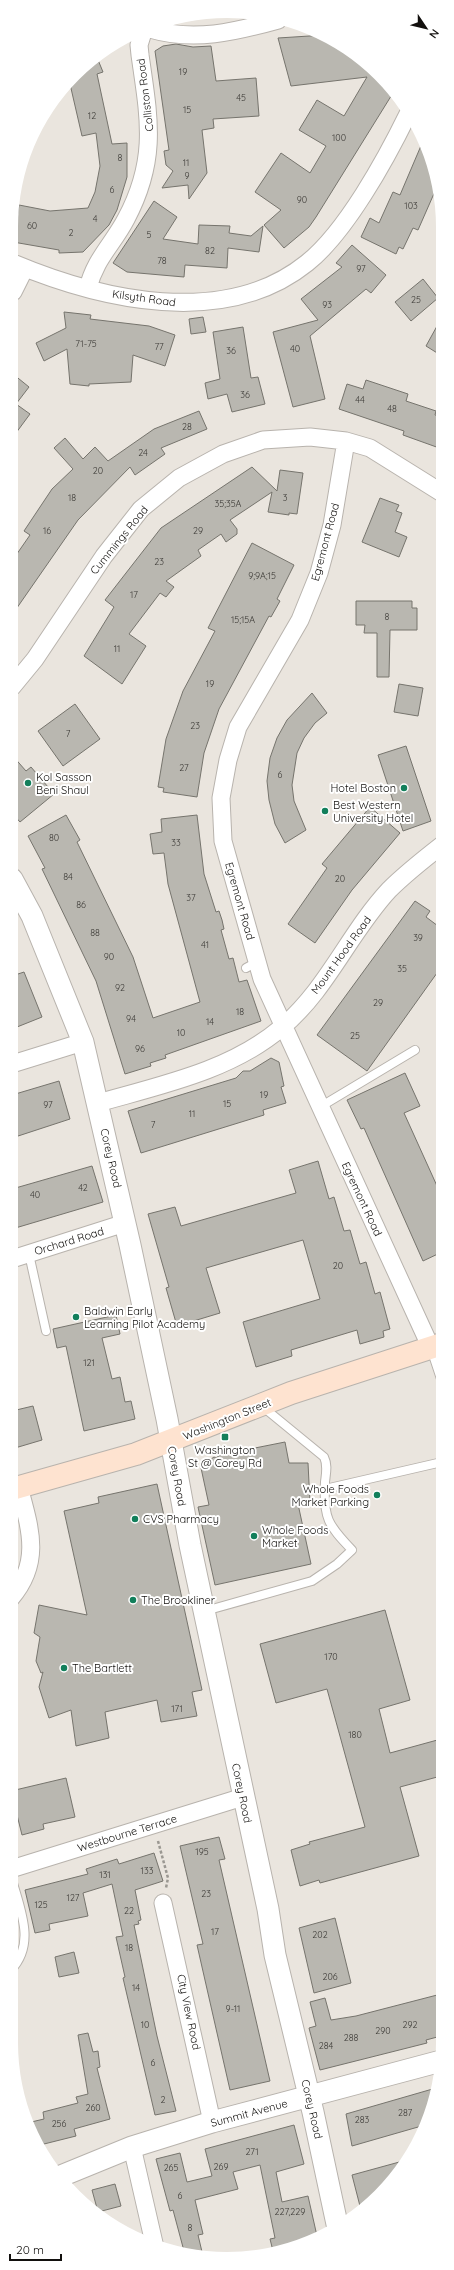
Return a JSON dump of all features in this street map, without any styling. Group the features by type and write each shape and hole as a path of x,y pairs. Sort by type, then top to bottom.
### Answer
{"main road":[{"name":"Washington Street","path":"18,1487 136,1454 335,1378 436,1346"}],"street":[{"path":"156,31 204,36 237,31 269,22"},
{"name":"Colliston Road","path":"88,288 91,277 101,256 126,220 134,204 146,169 150,136 140,55 142,37"},
{"name":"Kilsyth Road","path":"19,266 88,288 140,299 187,303 229,299 263,288 289,275 306,264 335,233 374,176 405,119"},
{"name":"Cummings Road","path":"18,680 35,659 113,544 141,509 178,478 223,454 263,440 310,438 346,441 376,451 436,489"},
{"name":"Egremont Road","path":"346,441 332,525 319,573 300,620 238,727 228,760 221,798 217,807 223,841 243,915 252,965 262,979 282,1027 436,1346"},
{"name":"Mount Hood Road","path":"98,1103 168,1083 231,1060 256,1047 282,1027 317,990 364,922 389,890 436,850"},
{"name":"Corey Road","path":"18,890 35,923 83,1042 98,1103 171,1441 204,1612 268,1908 275,1955 309,2096 336,2221"},
{"path":"18,1062 83,1042"},
{"name":"Orchard Road","path":"18,1257 125,1223"},
{"path":"18,1497 30,1531 31,1556 25,1578 18,1588"},
{"name":"Westbourne Terrace","path":"18,1867 243,1797"},
{"name":"City View Road","path":"163,1903 212,2122"},
{"name":"Summit Avenue","path":"65,2174 132,2147 212,2122 435,2063"},
{"path":"132,2147 153,2238"}],"lane":[{"path":"320,1107 415,1050"},
{"path":"30,1254 46,1331"},
{"path":"204,1612 312,1581 337,1564 352,1550 328,1522 324,1508 326,1469 324,1457 261,1405"},
{"path":"325,1489 436,1463"},
{"path":"18,1908 25,1940 22,1953 18,1959"}],"path":[{"path":"153,1825 168,1878 163,1903"}],"building":[{"path":"311,36 332,46 365,70 391,97 309,227 284,248 264,225 281,210 255,192 281,153 310,173 326,146 299,130 317,100 344,116 367,77 291,86 278,38"},
{"path":"176,44 193,47 211,46 216,81 256,78 259,116 213,119 214,128 202,130 207,173 189,199 188,185 162,188 173,171 166,165 164,151 169,150 155,51 163,46"},
{"path":"99,62 103,72 97,74 112,144 127,143 127,177 117,210 109,225 83,252 59,253 59,250 18,243 19,205 50,211 88,208 95,192 100,166 96,133 82,136 71,88"},
{"path":"420,148 429,173 433,195 418,230 413,228 403,249 399,247 396,254 361,237 370,218 379,223 393,192 400,195"},
{"path":"154,201 177,217 163,239 198,244 199,225 230,226 229,233 251,236 263,226 259,252 228,248 227,268 185,265 184,277 127,272 113,263"},
{"path":"352,245 386,275 371,293 366,289 310,336 325,399 293,407 273,332 318,320 301,299 342,267 336,263"},
{"path":"423,279 436,295 436,300 411,321 395,302"},
{"path":"64,312 91,315 90,319 149,326 175,335 165,366 133,355 131,382 89,384 89,386 70,384 67,349 44,361 36,343 66,328"},
{"path":"203,317 206,332 191,334 189,319"},
{"path":"243,327 251,378 258,377 265,404 232,412 227,394 208,399 205,383 220,379 213,332"},
{"path":"436,328 436,352 426,346"},
{"path":"18,378 29,387 18,401"},
{"path":"366,380 408,394 406,401 436,411 436,447 403,435 404,431 339,409 347,384 363,389"},
{"path":"18,405 30,414 18,430"},
{"path":"199,411 207,429 161,448 165,454 135,475 130,467 78,520 18,606 18,552 30,535 24,531 52,489 73,469 54,448 65,438 83,459 95,447 108,461 154,429"},
{"path":"252,467 277,491 280,470 303,473 297,514 289,513 289,515 268,512 272,492 230,520 237,529 237,534 226,542 221,534 198,550 201,556 166,581 174,587 166,597 160,593 129,634 146,646 122,684 84,656 114,607 105,600 161,528"},
{"path":"380,498 399,505 396,511 402,513 395,532 407,537 399,557 362,542"},
{"path":"252,543 294,565 277,599 280,601 271,617 269,616 219,709 204,753 197,797 163,792 164,788 158,787 166,739 183,691 215,631 208,628"},
{"path":"356,601 412,601 412,608 417,608 417,630 390,630 389,677 377,677 377,633 364,633 365,625 356,625"},
{"path":"399,684 423,688 418,716 394,712"},
{"path":"312,693 327,713 315,723 304,738 297,753 292,785 294,801 306,830 285,843 275,824 269,800 267,781 270,758 277,738 287,720"},
{"path":"75,704 100,739 63,766 38,731"},
{"name":"Hotel Boston","path":"406,746 431,821 403,831 378,755"},
{"name":"Kol Sasson Beni Shaul","path":"18,762 26,771 31,767 54,794 20,822 18,820"},
{"path":"370,807 400,833 352,890 315,943 288,924 327,868 322,864"},
{"path":"66,815 80,840 77,842 133,957 153,1018 200,1002 168,884 164,853 153,854 150,834 162,832 161,819 197,815 204,874 216,912 219,911 222,920 224,929 221,930 229,959 233,958 239,982 247,980 261,1021 165,1055 166,1058 150,1063 151,1066 125,1074 96,981 42,869 45,868 28,836"},
{"path":"415,901 430,911 426,917 436,924 436,974 367,1071 317,1035"},
{"path":"24,972 42,1017 18,1027 18,974"},
{"path":"271,1058 279,1062 284,1086 281,1087 286,1103 263,1110 264,1115 141,1153 128,1111 236,1078 243,1071 250,1071"},
{"path":"405,1073 420,1106 404,1113 436,1184 436,1255 423,1261 364,1128 361,1129 347,1100"},
{"path":"59,1081 70,1119 18,1136 18,1093"},
{"path":"318,1161 329,1199 334,1197 344,1231 350,1230 360,1264 366,1262 375,1294 380,1292 390,1329 383,1331 384,1337 360,1344 357,1330 291,1350 292,1356 256,1367 243,1322 320,1299 303,1240 206,1268 220,1313 177,1326 166,1288 169,1287 148,1214 175,1207 181,1226 296,1193 289,1170"},
{"path":"92,1166 103,1202 18,1227 18,1187"},
{"path":"116,1315 120,1334 102,1338 112,1379 120,1377 125,1402 131,1401 135,1419 84,1431 66,1346 57,1348 53,1329"},
{"path":"33,1406 42,1440 18,1447 18,1410"},
{"name":"Whole Foods Market","path":"285,1442 289,1463 308,1463 310,1503 298,1504 311,1564 215,1585 198,1507 209,1505 201,1468 214,1457 216,1458 220,1455"},
{"name":"The Brookliner","path":"157,1484 202,1690 192,1692 197,1716 161,1722 157,1700 105,1712 109,1738 76,1746 71,1710 49,1718 39,1687 43,1672 41,1673 36,1661 40,1637 34,1633 39,1605 87,1615 64,1511 99,1503 98,1497"},
{"path":"385,1610 410,1700 379,1709 390,1753 436,1740 436,1777 400,1787 419,1856 320,1883 319,1880 300,1886 291,1850 310,1844 309,1842 365,1827 327,1689 276,1703 260,1644"},
{"path":"66,1778 75,1817 43,1824 44,1829 22,1835 18,1819 18,1789"},
{"path":"219,1837 225,1859 219,1860 270,2081 230,2090 197,1945 203,1944 180,1846"},
{"path":"154,1853 163,1881 135,1890 141,1920 138,1921 139,1924 134,1925 157,2036 176,2111 155,2115 123,1978 125,1977 116,1937 123,1936 112,1884 83,1893 88,1916 49,1924 50,1930 35,1933 25,1890 88,1874 86,1869 117,1859 119,1864"},
{"path":"335,1918 351,1983 314,1993 299,1928"},
{"path":"74,1952 79,1973 59,1977 55,1957"},
{"path":"436,1995 436,2037 426,2040 427,2043 320,2070 309,2028 316,2026 310,2002 325,1998 331,2020 356,2016"},
{"path":"88,2033 93,2052 98,2051 100,2067 97,2068 110,2119 74,2129 76,2136 44,2144 33,2121 44,2119 43,2112 78,2103 76,2097 88,2094 78,2035"},
{"path":"431,2090 418,2127 352,2146 346,2114"},
{"path":"294,2125 304,2164 276,2172 282,2202 308,2196 316,2232 294,2241 272,2247 270,2239 275,2238 260,2165 233,2172 238,2189 195,2200 203,2234 198,2235 202,2250 183,2247 173,2210 170,2211 156,2159 180,2153 187,2182 212,2176 205,2149"},
{"path":"399,2162 375,2191 360,2204 352,2175"},
{"path":"115,2184 121,2206 103,2211 96,2206 92,2190"}],"place":[{"name":"Kol Sasson Beni Shaul","path":"28,783"},
{"name":"Hotel Boston","path":"404,788"},
{"name":"Best Western University Hotel","path":"325,811"},
{"name":"Baldwin Early Learning Pilot Academy","path":"76,1317"},
{"name":"Washington St @ Corey Rd","path":"225,1437"},
{"name":"Whole Foods Market Parking","path":"377,1495"},
{"name":"CVS Pharmacy","path":"135,1519"},
{"name":"Whole Foods Market","path":"254,1536"},
{"name":"The Brookliner","path":"133,1600"},
{"name":"The Bartlett","path":"64,1668"}]}
